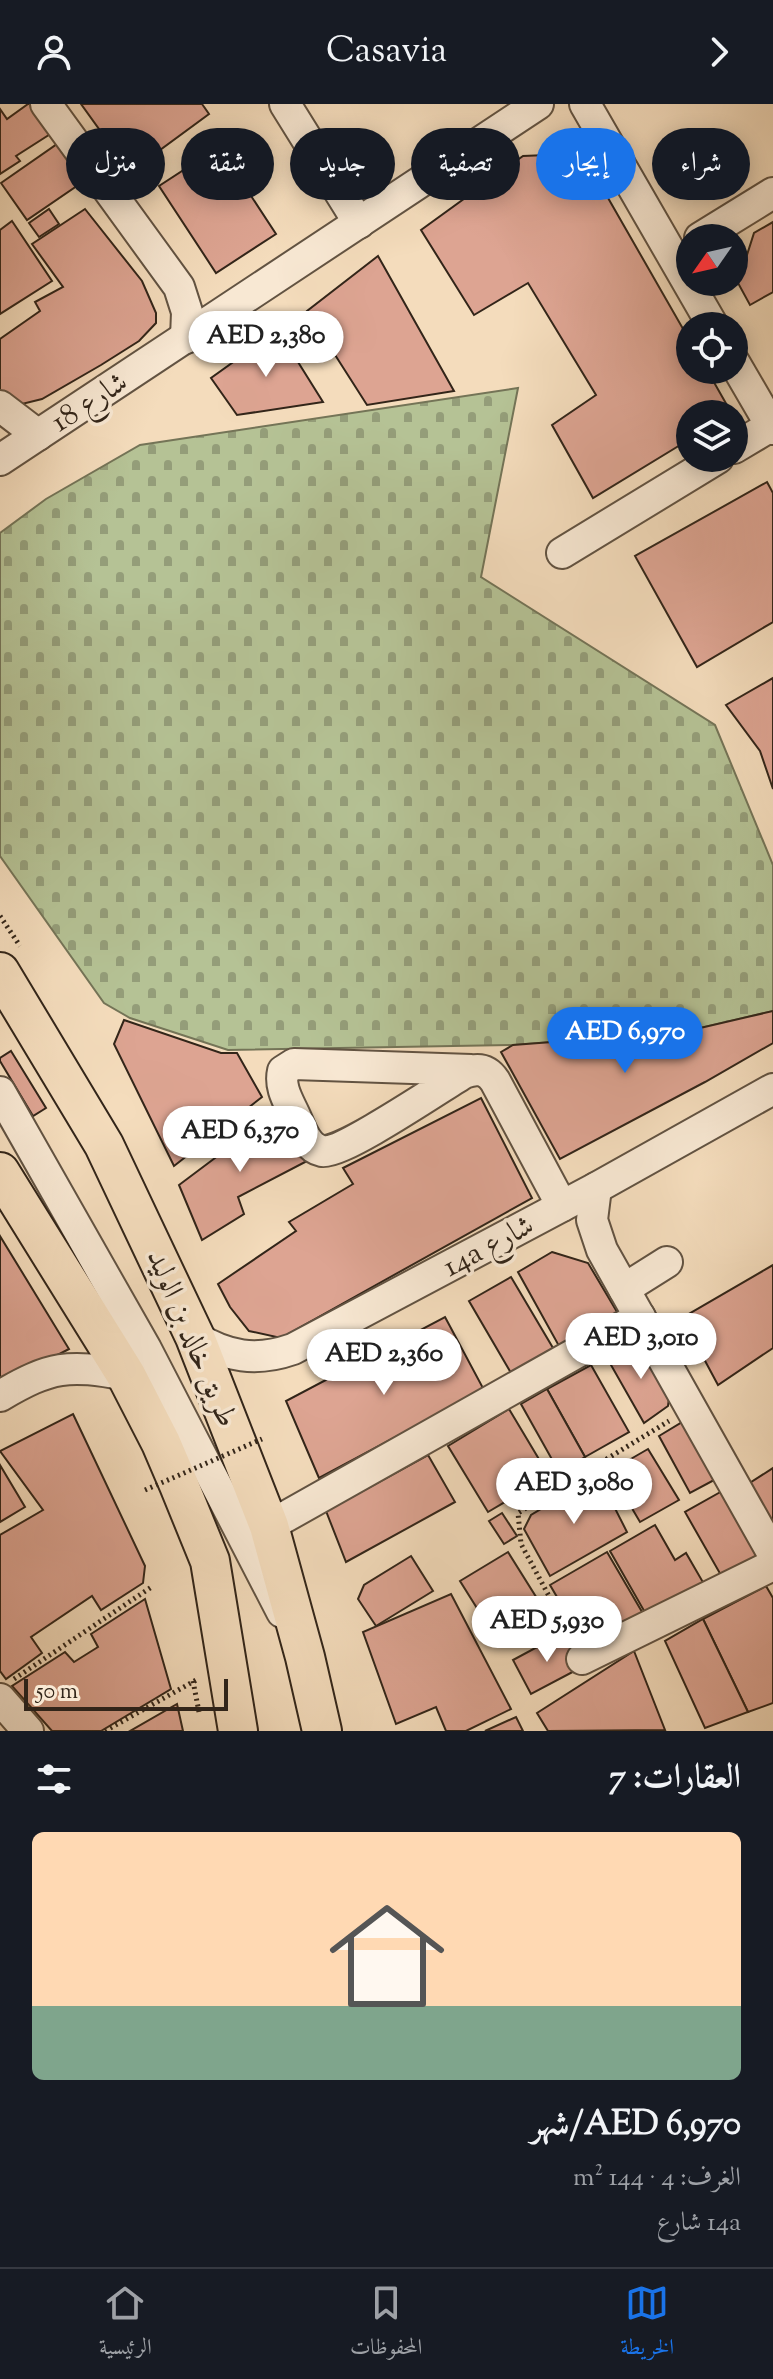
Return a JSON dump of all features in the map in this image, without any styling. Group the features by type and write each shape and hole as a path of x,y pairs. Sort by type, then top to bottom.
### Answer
{"main road":[{"name":"طريق خالد بن الوليد","path":"0,972 104,1145 195,1337 269,1526 322,1731"},
{"path":"0,1172 126,1375 161,1443 210,1561 265,1731"},
{"path":"210,1561 238,1731"}],"street":[{"path":"46,104 179,287 187,312 186,338"},
{"path":"285,104 359,223"},
{"name":"شارع 18","path":"0,460 538,104"},
{"path":"585,104 676,242"},
{"path":"723,224 773,193"},
{"path":"747,384 772,428 748,441"},
{"path":"0,406 38,435"},
{"path":"562,553 695,472"},
{"path":"471,1070 373,1129 337,1149 324,1152 303,1136 281,1083 283,1071 294,1064 471,1070 485,1071 495,1081 562,1206"},
{"path":"0,1092 146,1349 305,1657"},
{"name":"14a شارع","path":"195,1337 212,1348 252,1358 273,1356 293,1349 765,1102"},
{"path":"596,1188 592,1204 596,1235 773,1554"},
{"path":"624,1289 667,1262"},
{"path":"269,1526 640,1317"},
{"path":"0,1396 27,1380 62,1368 81,1367 126,1375"},
{"path":"582,1659 773,1565"},
{"path":"1,1694 28,1731"}],"path":[{"path":"582,1659 521,1544 518,1513 691,1408"},
{"path":"145,1490 262,1439"},
{"path":"1,1694 153,1586"},
{"path":"105,1731 227,1664"},
{"path":"193,1681 200,1719"}],"green space":[{"path":"518,388 481,577 715,725 773,865 773,1011 683,1032 513,1045 228,1050 130,1018 104,1003 0,856 0,533 46,499 140,445"}],"building":[{"path":"28,104 37,104 55,131 16,156 20,161 0,174 0,109 7,119"},
{"path":"81,104 202,104 209,114 190,128 181,128 181,135 165,146 165,128 98,128"},
{"path":"60,142 66,150 66,193 27,220 1,183"},
{"path":"536,155 536,200 609,200 676,317 676,384 715,384 724,400 676,400 676,448 593,498 552,425 596,395 528,283 474,315 421,230 462,200 520,200 520,158"},
{"path":"181,172 181,200 254,200 276,234 216,273 165,195 165,182"},
{"path":"49,209 59,224 39,237 29,223"},
{"path":"85,209 142,281 156,313 156,323 139,341 101,365 42,399 18,405 0,391 0,339 40,311 35,302 63,287 32,244"},
{"path":"12,221 52,281 0,314 0,230"},
{"path":"773,222 773,292 750,305 745,296 748,296 748,252 754,233"},
{"path":"378,256 454,391 367,405 307,311"},
{"path":"278,330 323,402 237,415 211,378"},
{"path":"767,482 773,493 773,622 697,667 635,556"},
{"path":"773,678 773,789 760,751 726,705"},
{"path":"773,1011 773,1043 560,1159 501,1052 513,1045 683,1032"},
{"path":"124,1020 221,1053 237,1053 262,1097 174,1166 114,1044"},
{"path":"11,1051 46,1108 33,1116 0,1061"},
{"path":"481,1098 532,1198 281,1338 249,1331 230,1307 218,1284 296,1231 289,1222 353,1184 343,1168"},
{"path":"279,1110 307,1161 238,1197 244,1214 202,1240 179,1185"},
{"path":"0,1236 69,1349 0,1385"},
{"path":"552,1252 588,1263 623,1322 564,1355 518,1272"},
{"path":"773,1265 773,1348 718,1385 682,1318"},
{"path":"511,1277 553,1348 511,1373 469,1301"},
{"path":"445,1317 484,1390 319,1478 286,1401"},
{"path":"636,1344 648,1350 670,1391 668,1406 644,1423 607,1358"},
{"path":"591,1365 629,1432 585,1457 547,1389"},
{"path":"547,1389 585,1457 559,1472 521,1404"},
{"path":"509,1409 549,1476 488,1512 448,1446"},
{"path":"73,1414 145,1566 143,1583 101,1610 92,1596 31,1637 42,1653 6,1679 0,1671 0,1535 43,1510 0,1451"},
{"path":"684,1421 716,1479 690,1493 659,1436"},
{"path":"648,1449 679,1500 640,1522 610,1471"},
{"path":"428,1455 455,1502 346,1562 326,1511"},
{"path":"0,1465 25,1507 0,1522"},
{"path":"773,1468 773,1528 745,1486"},
{"path":"598,1475 627,1532 550,1576 524,1529 531,1515"},
{"path":"724,1490 761,1555 722,1577 685,1512"},
{"path":"502,1513 517,1536 504,1544 489,1521"},
{"path":"655,1525 675,1560 686,1553 704,1584 647,1616 610,1551"},
{"path":"508,1552 538,1600 490,1629 460,1581"},
{"path":"607,1552 645,1617 588,1650 550,1585"},
{"path":"411,1556 433,1591 376,1626 358,1599 364,1585"},
{"path":"766,1586 773,1598 773,1703 748,1712 703,1619"},
{"path":"451,1594 511,1709 466,1731 446,1731 436,1707 396,1724 363,1632"},
{"path":"145,1599 171,1689 101,1731 52,1731 12,1686 65,1652 74,1662 98,1647 91,1634"},
{"path":"703,1619 748,1712 705,1728 665,1641"},
{"path":"563,1633 582,1667 531,1694 513,1660"},
{"path":"634,1651 665,1730 548,1731 537,1713"},
{"path":"177,1704 183,1731 130,1731"},
{"path":"516,1717 523,1731 485,1731"}]}
